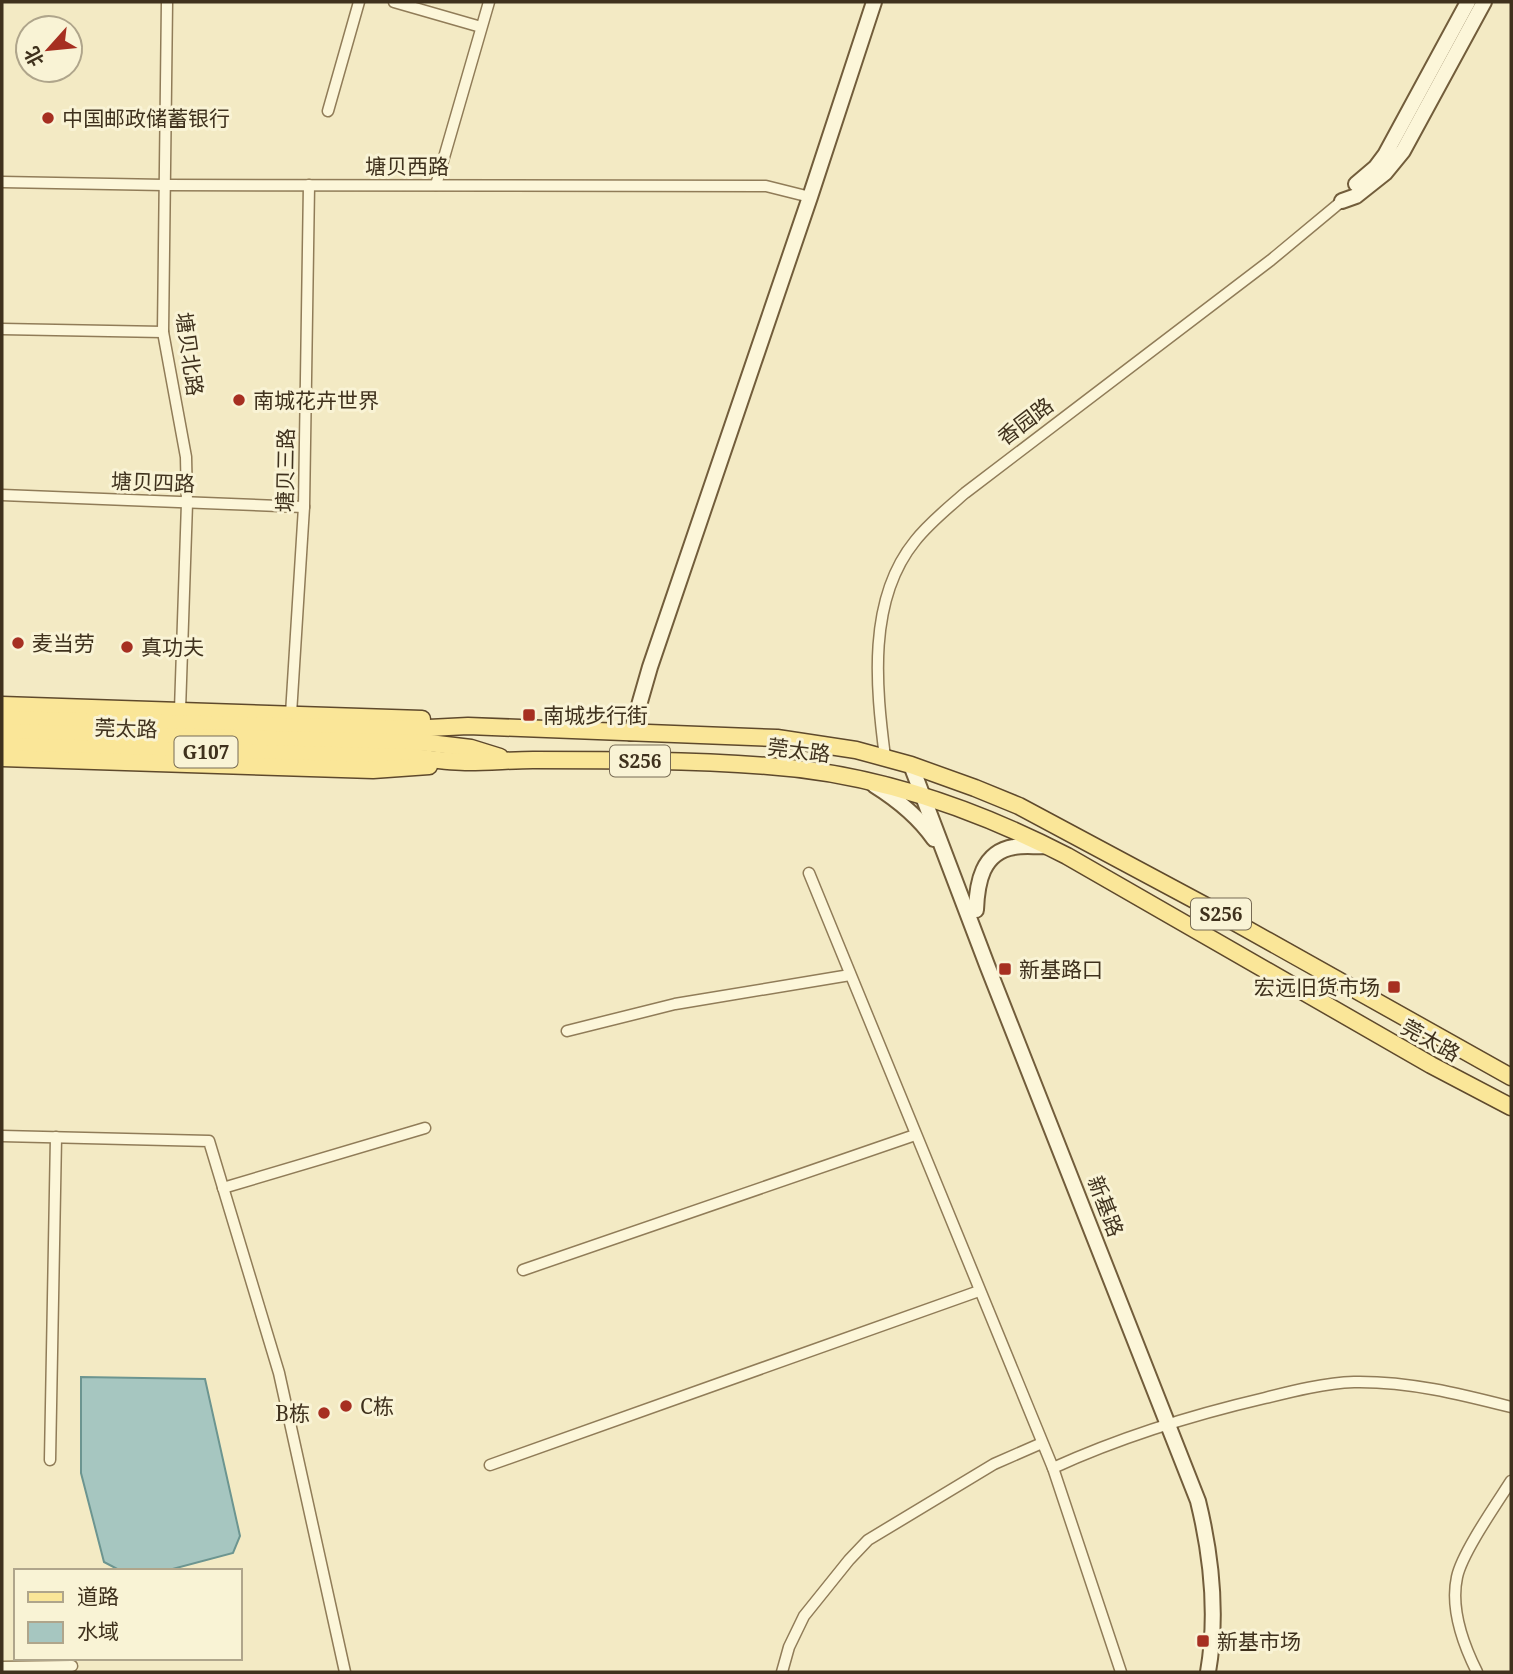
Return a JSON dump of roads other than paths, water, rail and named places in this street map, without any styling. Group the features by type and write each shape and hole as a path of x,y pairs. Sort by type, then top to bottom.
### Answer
{"main road":[{"path":"2,705 414,718 468,726"},
{"name":"莞太路","path":"2,719 409,729 468,726 777,738 856,750 917,767 1019,806 1204,905 1511,1077"},
{"path":"429,743 511,729"},
{"path":"2,732 429,743 471,748 509,760"},
{"name":"莞太路","path":"2,746 411,757 469,762 634,761 769,766 905,789 1007,827 1047,846 1432,1065 1511,1107"},
{"path":"2,758 373,770 469,762"}],"street":[{"name":"塘贝北路","path":"167,2 163,332 186,457 187,503 180,710"},
{"path":"328,111 359,2"},
{"path":"394,2 481,27"},
{"path":"436,186 489,2"},
{"path":"631,733 650,667 874,2"},
{"name":"香园路","path":"885,757 878,672 880,630 886,598 895,574 913,543 965,493 1271,260 1342,201 1385,155 1468,2"},
{"name":"香园路","path":"1342,201 1356,196 1385,173 1403,151 1483,2"},
{"name":"塘贝西路","path":"2,182 164,185 766,186 810,197"},
{"name":"塘贝三路","path":"291,714 304,507 309,185"},
{"path":"2,329 163,332"},
{"name":"塘贝四路","path":"2,495 304,507"},
{"name":"新基路","path":"917,767 945,855 1206,1498 1215,1538 1222,1614 1216,1672"},
{"path":"868,782 891,795 921,821 945,855"},
{"name":"新基路","path":"928,798 976,910 1173,1422 1207,1539 1214,1616 1208,1672"},
{"path":"976,910 979,880 990,858 1002,850 1016,846 1047,846"},
{"path":"809,873 1052,1468 1121,1672"},
{"path":"567,1031 675,1004 850,975"},
{"path":"223,1188 425,1128"},
{"path":"523,1269 915,1135"},
{"path":"2,1136 209,1141 279,1373 345,1672"},
{"path":"50,1460 56,1137"},
{"path":"490,1465 979,1291"},
{"path":"1052,1468 1095,1449 1173,1422 1291,1392 1352,1382 1408,1384 1511,1407"},
{"path":"782,1672 789,1647 804,1616 868,1540 994,1464 1042,1443"},
{"path":"1477,1672 1462,1642 1456,1604 1457,1576 1511,1480"},
{"path":"2,1667 72,1666"}],"water":[{"path":"81,1377 205,1379 240,1536 233,1553 173,1569 117,1569 104,1562 81,1473"}],"place":[{"name":"中国邮政储蓄银行","path":"48,118"},
{"name":"南城花卉世界","path":"239,400"},
{"name":"麦当劳","path":"18,643"},
{"name":"真功夫","path":"127,647"},
{"name":"南城步行街","path":"529,715"},
{"name":"新基路口","path":"1005,969"},
{"name":"宏远旧货市场","path":"1394,987"},
{"name":"C栋","path":"346,1406"},
{"name":"B栋","path":"324,1413"},
{"name":"新基市场","path":"1203,1641"}]}
